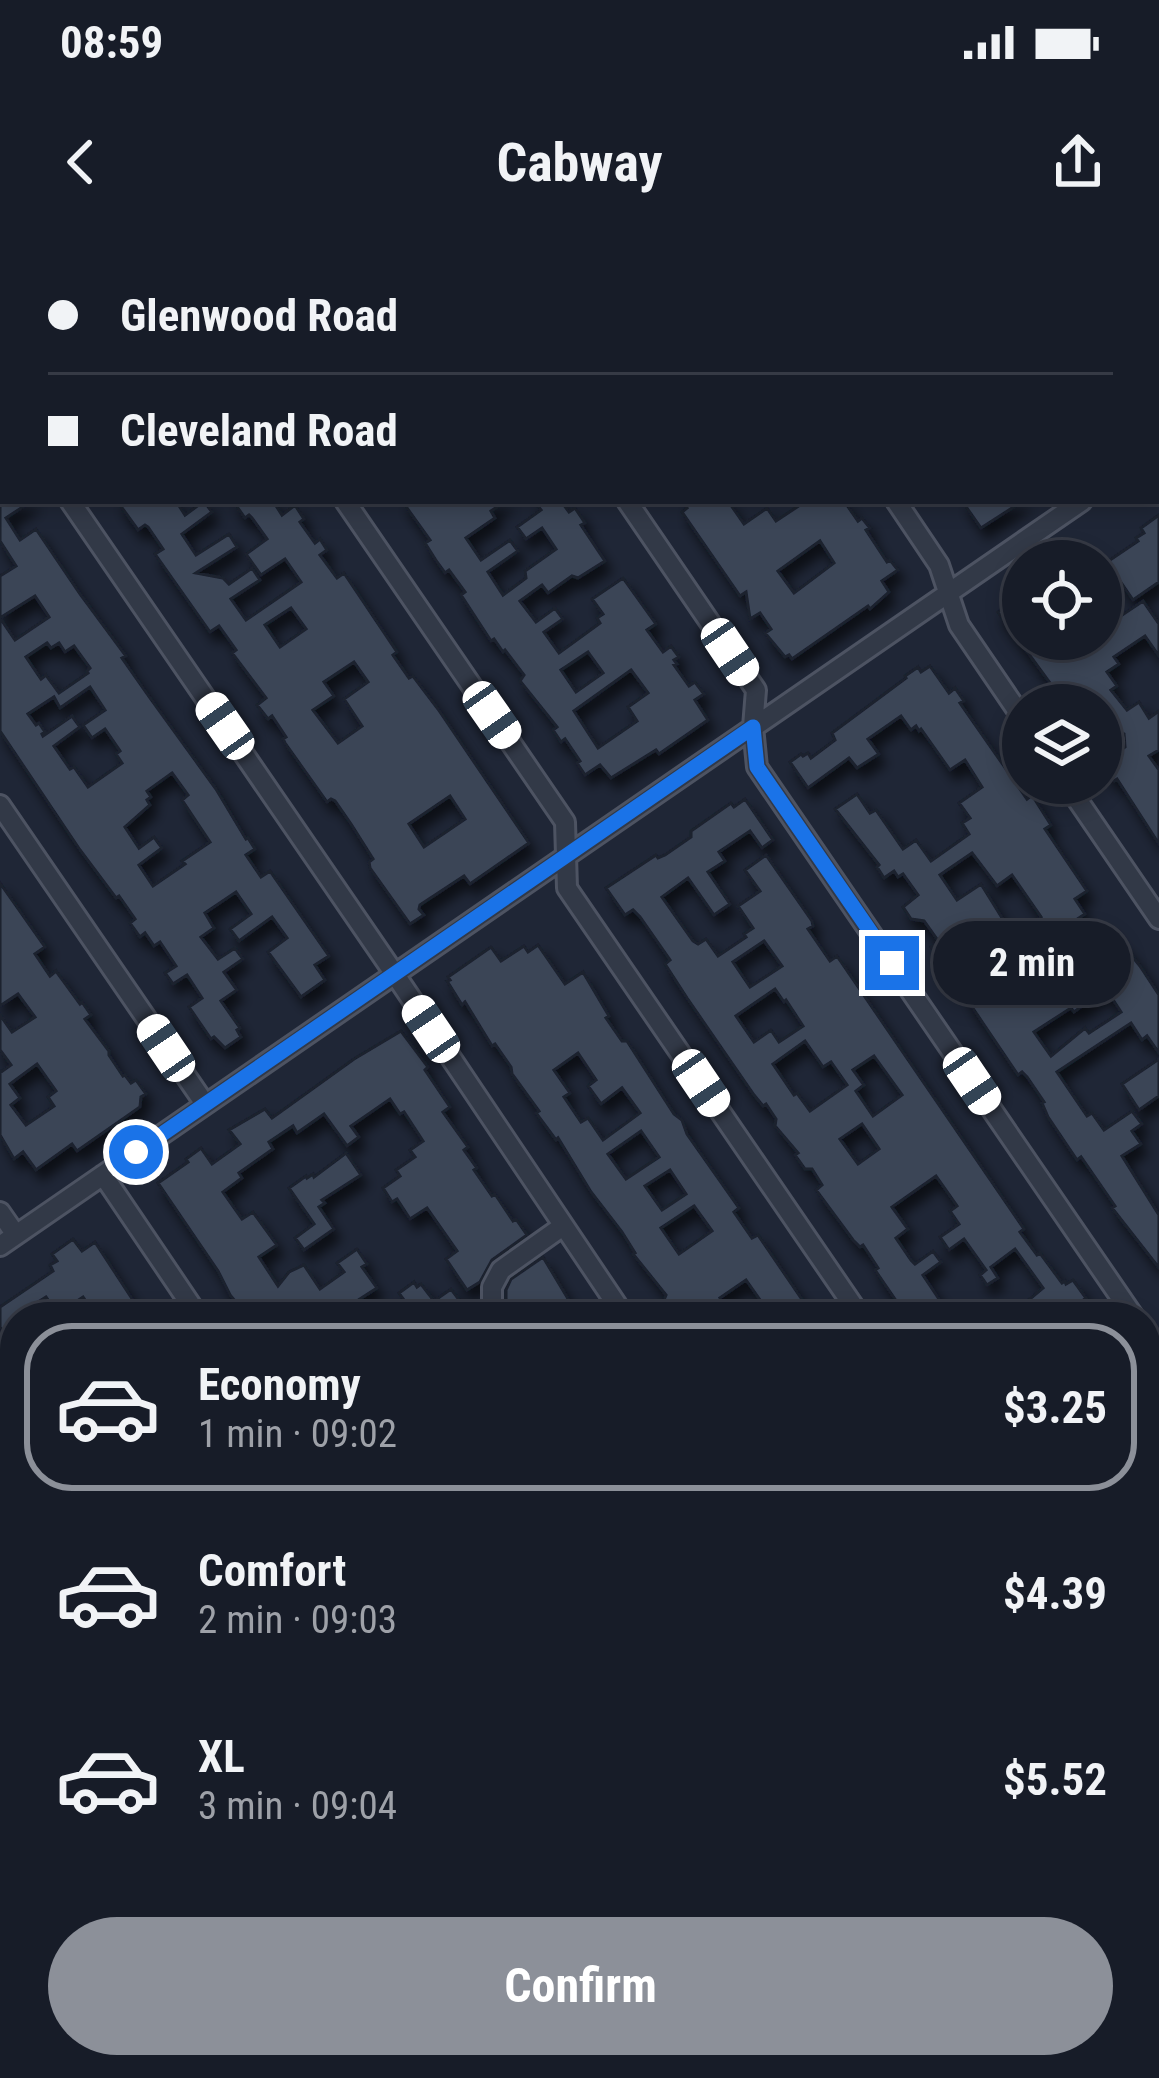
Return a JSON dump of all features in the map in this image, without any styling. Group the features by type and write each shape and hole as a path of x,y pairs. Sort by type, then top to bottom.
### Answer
{"street":[{"path":"72,504 615,1302"},
{"path":"347,504 566,822 567,888 851,1302"},
{"path":"629,504 756,690 757,767 1124,1302"},
{"path":"898,504 939,565 959,625 1002,688"},
{"path":"0,1212 8,1240 1078,504"},
{"path":"1080,804 1159,919"},
{"path":"0,805 205,1105"},
{"path":"103,1175 189,1302"},
{"path":"492,1302 492,1287 501,1270 563,1226"}],"building":[{"path":"0,504 27,504 6,518 20,540 36,529 248,838 255,849 246,855 261,877 270,871 329,956 315,965 325,980 301,997 268,952 287,938 272,917 239,941 230,929 251,914 236,892 205,913 214,928 201,937 218,959 235,948 243,959 224,972 237,990 221,1001 241,1037 225,1048 211,1039 189,1007 202,998 187,975 173,984 165,973 176,966 160,942 154,946 145,933 140,937 130,923 135,919 80,850 0,731 0,618 0,576 16,566 0,541","holes":["35,596 49,617 15,640 0,618","47,643 51,648 59,643 65,652 74,646 90,668 59,693 46,675 41,679 26,657","90,687 105,710 83,725 92,738 105,729 122,763 88,787 54,746 80,727 72,716 43,736 39,723 28,714 54,697 60,708","172,773 188,795 182,800 210,842 153,886 139,865 162,848 154,837 139,848 125,827 150,805 147,791"]},
{"path":"119,504 178,504 185,515 206,504 212,512 182,534 196,555 229,534 237,547 196,573 223,578 229,584 252,568 260,580 231,599 246,620 301,582 285,559 261,575 246,554 267,539 235,504 275,504 282,515 295,505 304,519 300,522 315,543 320,539 327,550 320,555 337,578 344,573 397,652 393,655 438,709 529,843 470,884 464,876 420,905 424,915 410,924 370,868 373,859 335,801 327,802 272,716 268,719 257,705 266,698 232,653 236,650 219,626 210,632 155,554 163,549 145,525 138,530","holes":["291,608 306,629 280,647 265,625","354,662 368,682 344,699 362,726 338,743 313,710 334,696 324,682","450,796 465,819 424,847 409,824"]},
{"path":"404,504 502,504 491,511 495,518 466,538 481,560 510,540 518,551 488,572 503,595 526,578 525,571 556,549 542,528 526,539 517,527 541,510 536,504 563,504 569,512 575,508 605,561 548,593 542,585 520,601 536,622 555,608 563,619 544,632 559,653 600,623 597,618 603,614 592,599 623,578 656,624 647,630 663,652 671,646 679,657 674,665 689,686 695,682 704,694 695,700 708,720 659,754 656,750 611,778 600,765 585,775 565,739 561,742 553,730 557,727 520,681 524,675 505,650 491,641 461,595 465,592 425,543 430,540","holes":["588,652 603,673 576,692 561,670","631,670 648,693 628,707 637,721 598,748 574,711"]},
{"path":"684,504 730,504 744,524 767,508 776,521 802,504 846,504 870,528 866,530 887,562 898,570 882,581 889,592 870,609 868,606 792,659 765,633 771,629 760,613 750,619 746,592 740,596 682,512 687,508","holes":["820,541 834,563 794,593 778,571"]},
{"path":"964,504 1018,504 981,528"},
{"path":"1159,515 1159,582 1133,600 1122,584 1122,552 1138,541 1144,533 1141,528"},
{"path":"1143,601 1159,624 1159,656 1145,636 1122,652 1122,615"},
{"path":"1033,660 1116,660 1119,664 1107,672 1116,684 1051,684"},
{"path":"930,666 949,693 955,688 964,701 960,703 1002,763 1002,804 1038,804 1051,825 1045,829 1087,891 1075,899 1085,914 998,966 1020,995 1046,977 1043,972 1106,927 1159,995 1159,1053 1131,1023 1057,1072 1087,1116 1092,1113 1104,1130 1132,1111 1142,1124 1132,1131 1141,1144 1122,1156 1159,1215 1159,1268 1112,1208 1115,1206 1081,1157 1077,1160 1027,1077 1022,1072 1018,1075 968,1001 971,999 931,947 939,942 924,921 911,919 903,907 918,895 903,874 898,877 894,871 884,878 835,809 857,794 870,813 876,810 903,849 916,840 931,861 969,834 962,823 970,818 959,803 982,787 965,760 950,770 921,729 911,730 901,716 868,739 879,754 857,768 849,758 808,788 790,762 801,754 811,758 835,740 832,733 918,667 921,672","holes":["972,853 997,886 1012,875 1041,917 1014,937 981,884 957,900 940,875","1106,989 1121,1012 1089,1033 1085,1028 1051,1056 1034,1032"]},
{"path":"1139,702 1149,718 1159,711 1159,750 1149,756 1159,770 1159,844 1122,787 1122,704 1127,710"},
{"path":"745,799 773,840 762,848 750,831 719,852 725,861 708,872 730,904 714,915 688,878 662,897 693,941 698,944 706,939 718,956 753,928 738,906 760,891 745,870 766,855 812,921 808,929 830,961 837,956 1024,1229 1020,1232 1062,1283 1073,1280 1086,1298 1081,1302 1026,1302 1043,1288 1015,1249 991,1267 998,1278 987,1285 980,1275 986,1270 964,1239 949,1250 940,1237 959,1224 950,1211 957,1206 936,1176 892,1207 908,1229 896,1238 911,1260 915,1264 933,1251 941,1262 923,1275 941,1302 897,1302 863,1245 853,1240 816,1190 822,1185 812,1169 805,1169 775,1126 766,1104 754,1095 687,998 665,964 670,960 640,917 633,910 625,915 606,888 656,855 665,855 731,803 734,807","holes":["764,941 782,966 750,987 733,962","775,989 803,1026 779,1042 771,1030 754,1042 736,1016","805,1041 823,1067 831,1062 847,1085 810,1111 773,1064","874,1056 902,1095 873,1116 856,1091 864,1085 853,1070","862,1124 879,1149 858,1164 840,1139"]},
{"path":"0,883 45,947 35,954 50,976 56,971 82,1002 91,1015 85,1019 123,1076 131,1083 136,1080 146,1094 140,1107 77,1151 72,1144 36,1170 23,1152 14,1159 0,1135 0,1070 11,1065 0,1050 0,1015 12,1032 35,1017 18,994 0,1006","holes":["37,1064 56,1091 48,1097 54,1106 26,1125 11,1105 20,1098 10,1084"]},
{"path":"538,945 565,984 583,972 606,1018 622,1041 627,1041 739,1208 734,1212 752,1238 758,1235 804,1302 761,1302 746,1280 720,1298 723,1302 666,1302 666,1295 536,1113 511,1067 447,981 491,947 501,961 524,946 528,952","holes":["578,1053 596,1080 588,1086 601,1104 622,1088 640,1113 603,1140 588,1118 581,1122 564,1097 570,1093 554,1070","641,1131 659,1157 626,1179 608,1154","670,1170 686,1194 662,1210 645,1186","694,1206 712,1231 679,1254 661,1228"]},
{"path":"401,1031 450,1107 443,1112 468,1147 464,1150 474,1170 527,1235 492,1260 480,1282 467,1290 446,1259 457,1251 427,1208 410,1219 383,1188 400,1176 396,1170 415,1157 410,1150 423,1141 404,1112 400,1114 390,1099 351,1126 359,1137 347,1146 324,1114 297,1133 293,1126 269,1142 273,1149 239,1173 242,1178 223,1192 242,1219 253,1212 277,1245 259,1257 278,1286 289,1272 304,1265 320,1289 344,1272 337,1263 357,1249 367,1264 362,1267 377,1288 355,1302 236,1302 158,1183 201,1148 212,1164 240,1144 229,1130 265,1109 272,1118"},
{"path":"1159,1059 1159,1096 1139,1110 1122,1084"},
{"path":"346,1153 361,1175 322,1200 325,1203 319,1207 334,1229 304,1250 295,1238 314,1224 289,1188 306,1176 314,1177"},
{"path":"73,1239 82,1251 95,1242 134,1302 86,1302 83,1297 76,1302 50,1302 46,1297 38,1302 7,1302 53,1271 50,1265 57,1261 52,1254"},
{"path":"543,1257 570,1302 506,1302 511,1279"},
{"path":"414,1282 434,1301 451,1289 461,1302 405,1302 399,1293"}],"route":[{"path":"136,1152 753,727 757,767 892,963"}]}
